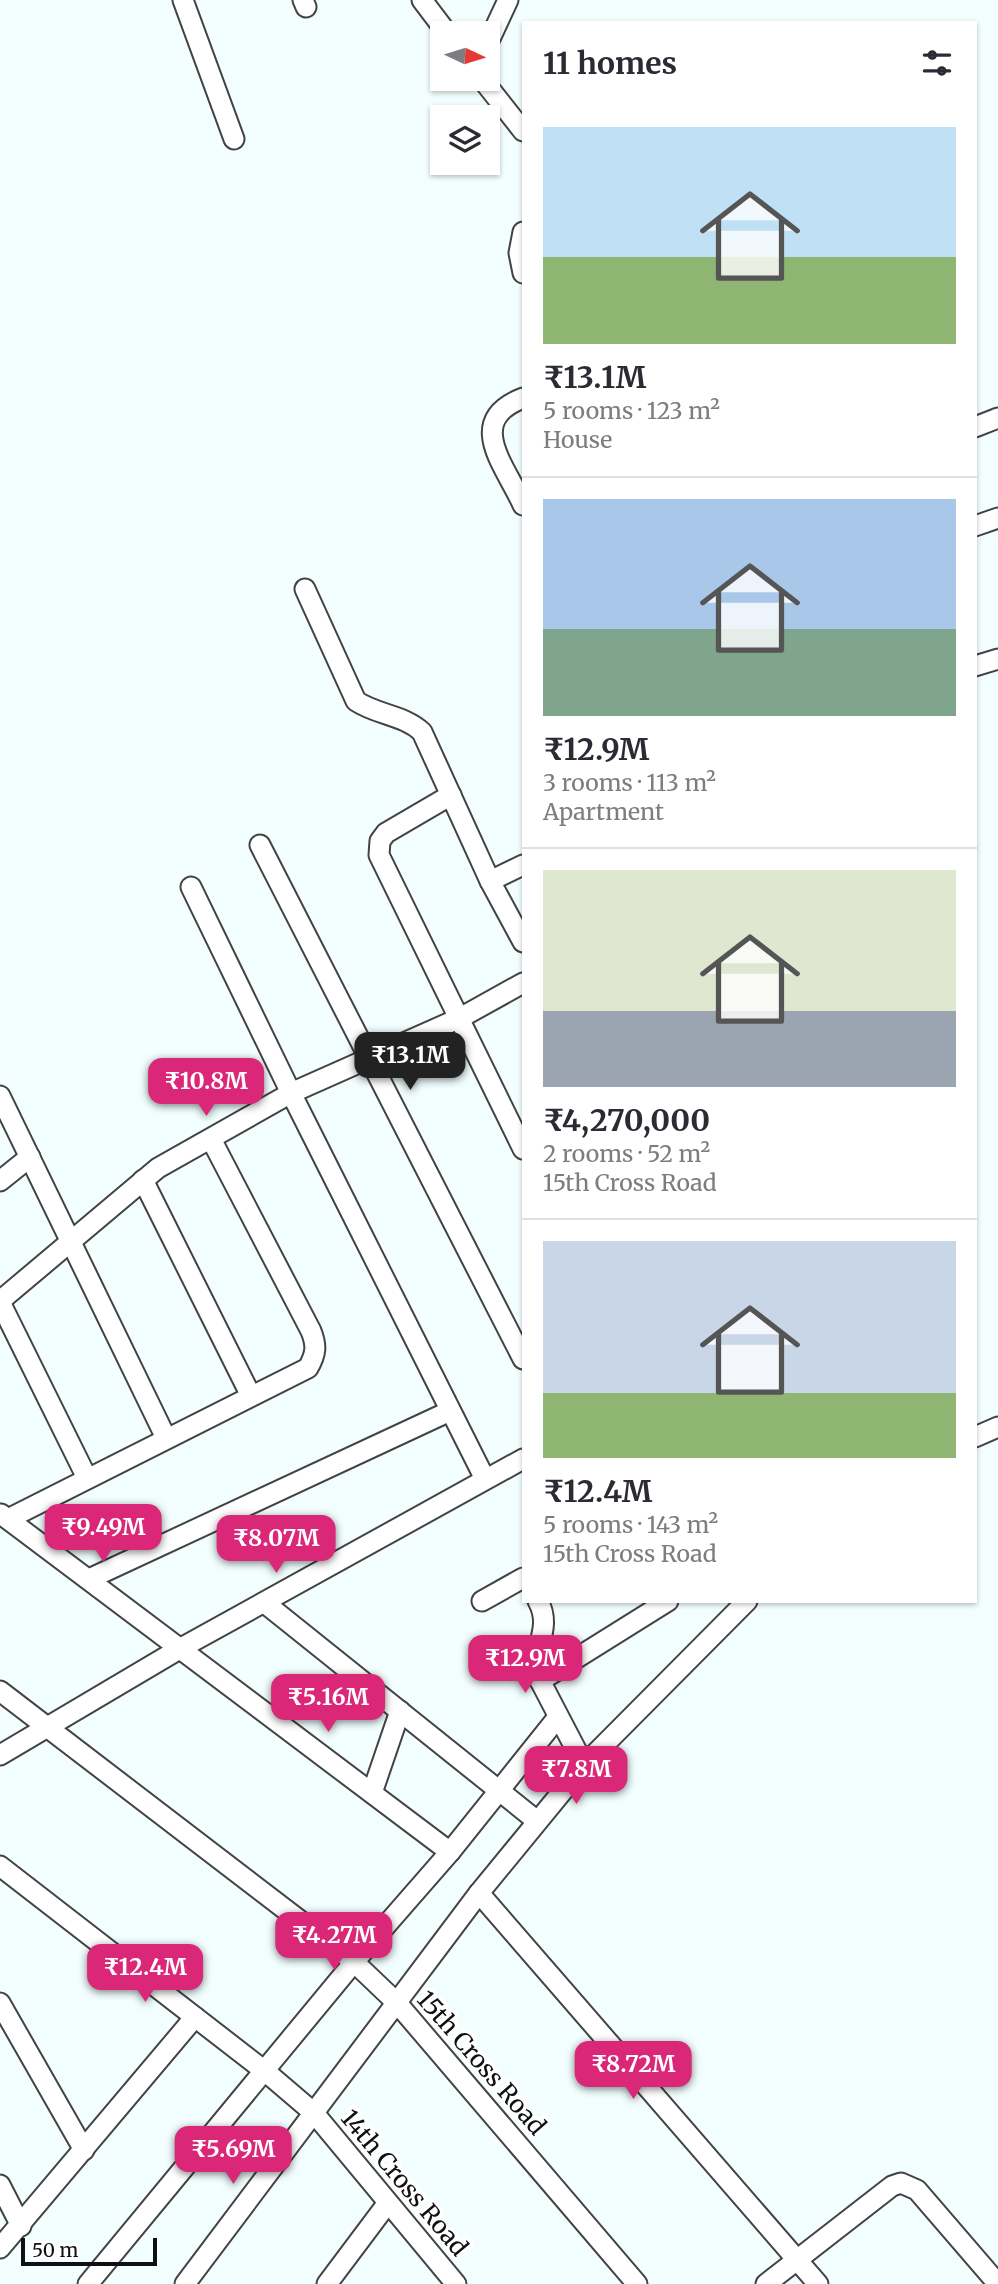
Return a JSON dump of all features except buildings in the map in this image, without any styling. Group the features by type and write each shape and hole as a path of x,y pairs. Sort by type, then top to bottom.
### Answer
{"street":[{"path":"183,0 234,139"},
{"path":"422,0 438,21"},
{"path":"498,21 508,0"},
{"path":"491,91 522,130"},
{"path":"522,237 519,253 522,268"},
{"path":"522,399 500,410 491,423 491,436 522,503"},
{"path":"977,426 998,418"},
{"path":"977,525 998,518"},
{"path":"305,589 356,701 367,708 413,723 422,732 491,881 522,940"},
{"path":"977,665 998,659"},
{"path":"451,795 386,832 380,841 379,855 522,1147"},
{"path":"260,845 522,1357"},
{"path":"491,881 522,866"},
{"path":"191,887 485,1479"},
{"path":"87,1478 0,1302 143,1180 291,1093 460,1018 522,985"},
{"path":"0,1096 166,1438"},
{"path":"211,1139 316,1344 308,1368 87,1478 4,1516 450,1852"},
{"path":"0,1181 30,1157"},
{"path":"143,1180 251,1396"},
{"path":"89,1579 450,1411"},
{"path":"977,1436 998,1427"},
{"path":"0,1755 51,1728 181,1648 266,1604 522,1460"},
{"path":"482,1601 522,1579"},
{"path":"539,1603 545,1627 535,1658 535,1671 584,1765"},
{"path":"540,1681 665,1603"},
{"path":"185,2284 479,1893 537,1821 584,1765 745,1603"},
{"path":"266,1604 537,1821"},
{"name":"15th Cross Road","path":"0,1691 354,1962 397,2003 637,2284"},
{"path":"372,1793 400,1711"},
{"path":"88,2284 266,2072 354,1962 450,1852 558,1717"},
{"name":"14th Cross Road","path":"0,1866 266,2072 314,2113 456,2284"},
{"path":"479,1893 818,2284"},
{"path":"0,2003 83,2150"},
{"path":"0,2248 195,2017"},
{"path":"766,2284 892,2186 901,2183 917,2190 998,2284"},
{"path":"0,2185 21,2226"},
{"path":"330,2283 387,2204"}]}
